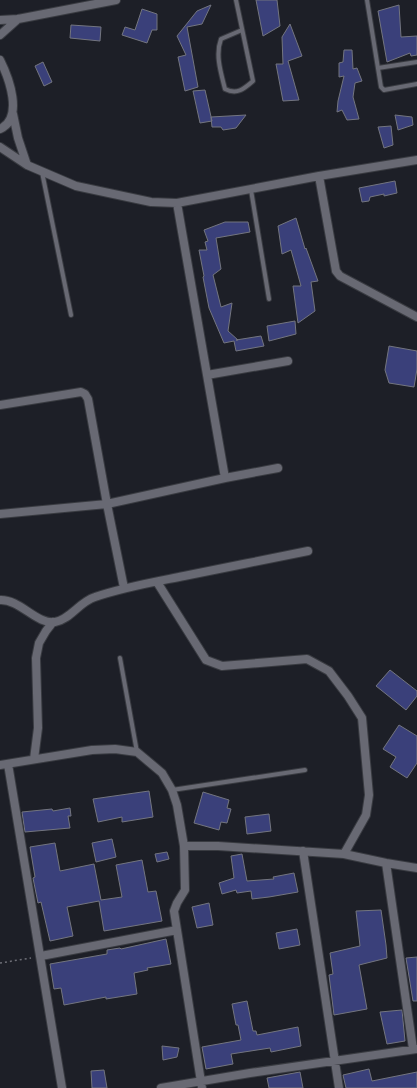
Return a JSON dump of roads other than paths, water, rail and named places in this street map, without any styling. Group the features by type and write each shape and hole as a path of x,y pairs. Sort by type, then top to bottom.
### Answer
{"street":[{"path":"0,20 18,18 100,1 116,0"},
{"path":"0,35 18,18"},
{"path":"0,60 12,95 13,113 18,138 27,165"},
{"path":"0,129 6,126 13,113"},
{"path":"0,147 27,165 76,186 151,202 177,203 319,176 417,160"},
{"path":"319,176 336,271 340,276 417,316"},
{"path":"177,203 225,478"},
{"path":"207,375 288,361"},
{"path":"0,405 82,392 85,394 88,399 124,588"},
{"path":"0,514 107,504 278,468"},
{"path":"0,600 8,600 18,604 34,616 53,622 65,619 83,602 124,588 308,550"},
{"path":"157,582 206,660 222,666 306,660 330,671 348,696 362,718 369,795 366,815 344,854"},
{"path":"34,759 38,728 36,658 39,643 53,622"},
{"path":"62,1088 40,956 4,764 92,750 115,749 138,752 162,773 172,790 177,805 184,846 185,890 174,911 201,1084"},
{"path":"184,846 218,846 344,854 386,864 417,868"},
{"path":"303,851 339,1088"},
{"path":"161,1088 201,1084 334,1060 415,1049 386,864"},
{"path":"40,956 177,930"}],"lane":[{"path":"236,0 253,81 244,90 231,92 225,89 218,48 221,39 242,30"},
{"path":"367,0 381,87 384,90 417,84"},
{"path":"378,68 417,62"},
{"path":"42,171 71,315"},
{"path":"251,190 269,299"},
{"path":"120,658 138,752"},
{"path":"172,790 305,770"}]}
